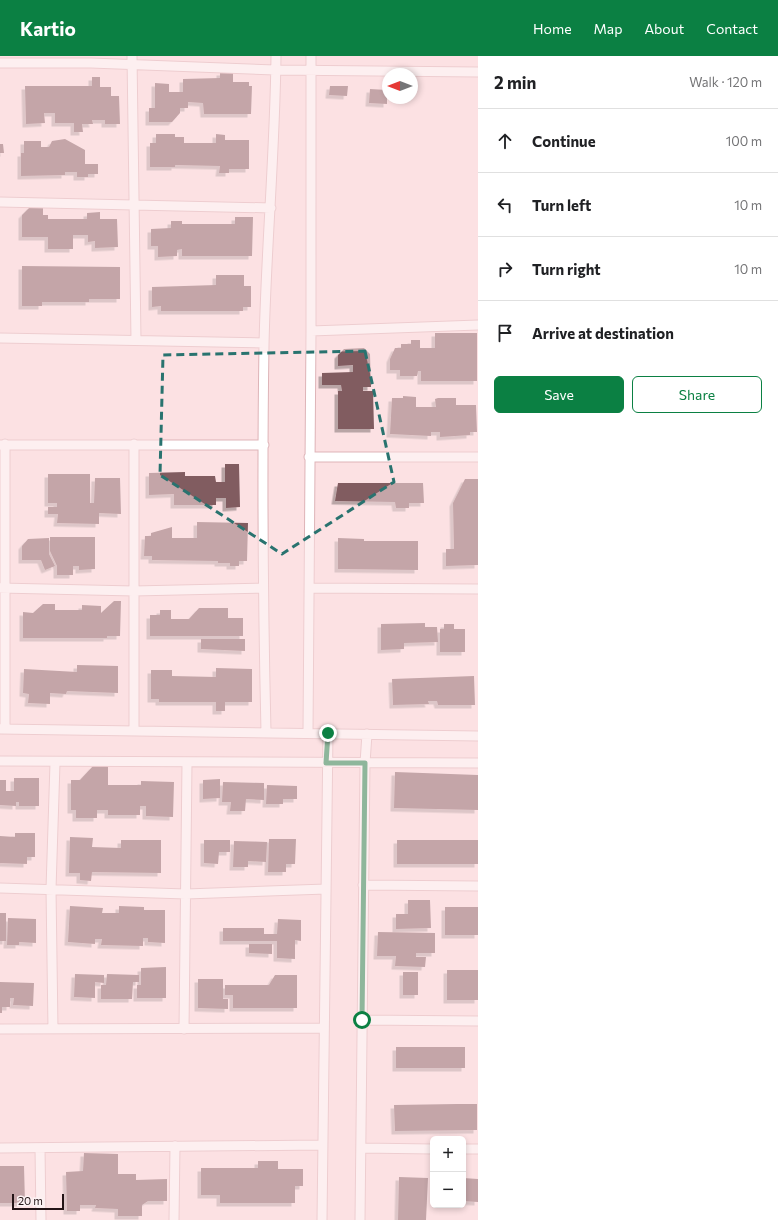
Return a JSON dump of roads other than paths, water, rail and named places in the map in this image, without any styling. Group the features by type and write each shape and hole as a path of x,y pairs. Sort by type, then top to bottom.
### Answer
{"lane":[{"path":"266,732 263,588 264,343 271,208 276,56"},
{"path":"308,733 311,331 311,56"},
{"path":"132,60 136,340"},
{"path":"0,63 132,60 275,70 478,72"},
{"path":"0,202 271,208"},
{"path":"311,331 478,325"},
{"path":"0,338 264,343"},
{"path":"264,445 2,444 2,729 478,736"},
{"path":"134,444 134,730"},
{"path":"309,457 478,457"},
{"path":"2,588 134,591 263,588"},
{"path":"309,588 478,589"},
{"path":"322,1220 326,763 328,733"},
{"path":"360,1220 363,885 365,763 367,734"},
{"path":"0,761 187,763 478,763"},
{"path":"53,1028 51,889 55,762"},
{"path":"184,1028 187,763"},
{"path":"363,885 478,886"},
{"path":"0,888 186,894 326,889"},
{"path":"362,1020 478,1022"},
{"path":"0,1029 324,1028"},
{"path":"0,1148 322,1145"},
{"path":"174,1220 175,1146"},
{"path":"40,1148 41,1220"},
{"path":"361,1148 430,1149"},
{"path":"466,1149 478,1149"}]}
